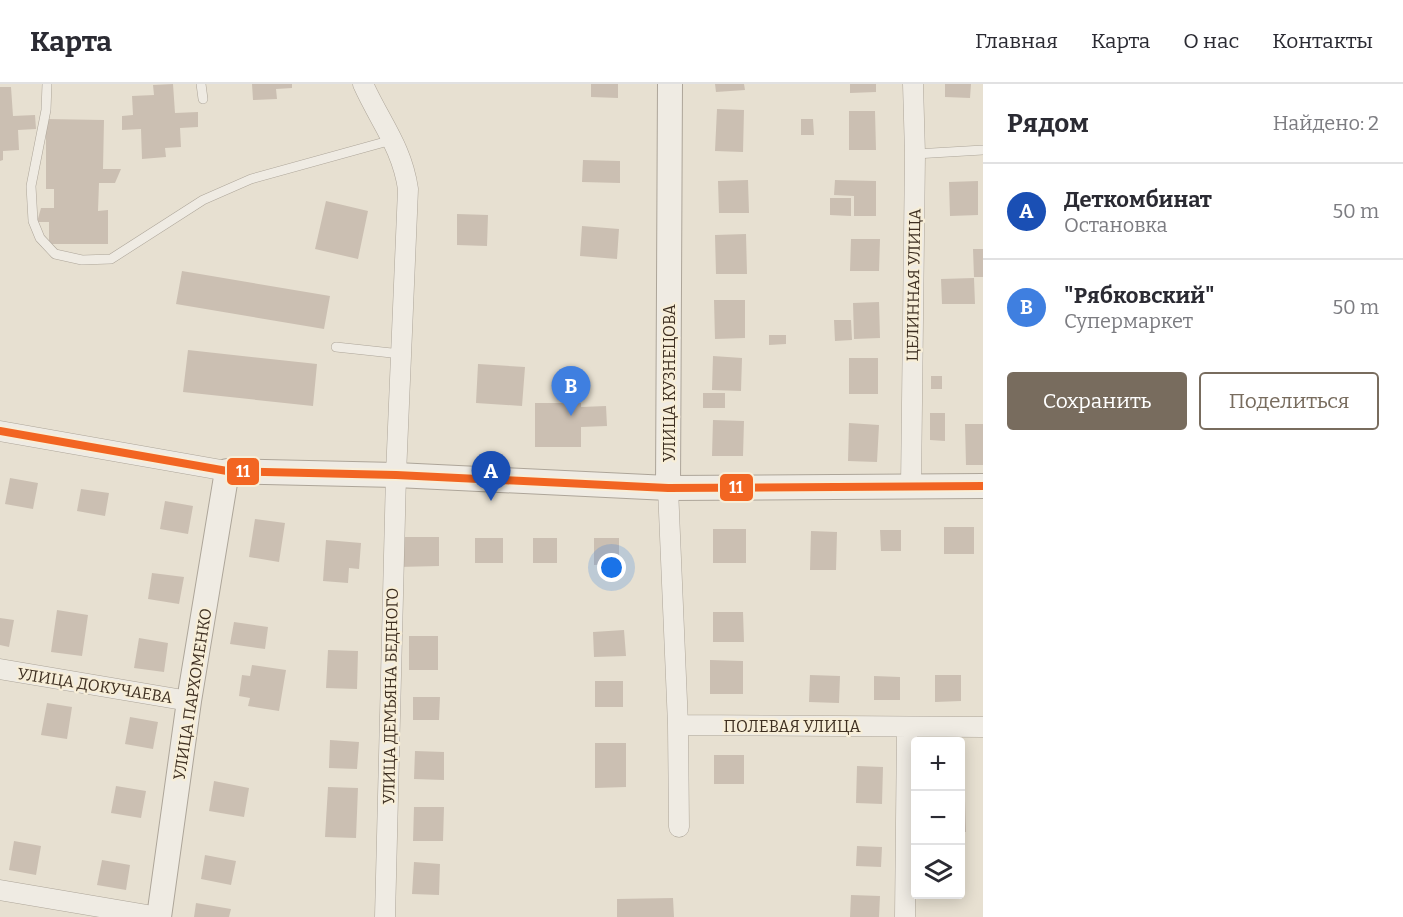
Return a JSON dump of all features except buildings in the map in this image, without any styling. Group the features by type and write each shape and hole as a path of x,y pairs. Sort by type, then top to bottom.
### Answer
{"street":[{"name":"УЛИЦА ДЕМЬЯНА БЕДНОГО","path":"363,84 375,112 393,139 405,169 408,189 396,475 385,917"},
{"name":"УЛИЦА КУЗНЕЦОВА","path":"670,84 668,489 678,725 679,827"},
{"name":"ЦЕЛИННАЯ УЛИЦА","path":"910,486 915,154 913,84"},
{"path":"0,431 227,471 396,475 668,489 983,486"},
{"name":"УЛИЦА ПАРХОМЕНКО","path":"159,917 189,701 227,471"},
{"name":"УЛИЦА ДОКУЧАЕВА","path":"0,669 189,701"},
{"name":"ПОЛЕВАЯ УЛИЦА","path":"678,725 983,727"},
{"path":"905,917 907,727"},
{"path":"0,890 159,917"}],"lane":[{"path":"46,84 46,110 31,186 33,221 40,238 55,254 81,260 111,259 203,200 251,179 393,139"},
{"path":"201,84 203,99"},
{"path":"915,154 983,150"},
{"path":"336,347 401,354"}],"transit line":[{"name":"11","path":"0,431 227,471 396,475 668,488 983,486"}],"place":[{"name":"\"Рябковский\"","path":"571,416"},
{"name":"Деткомбинат","path":"491,501"}]}
